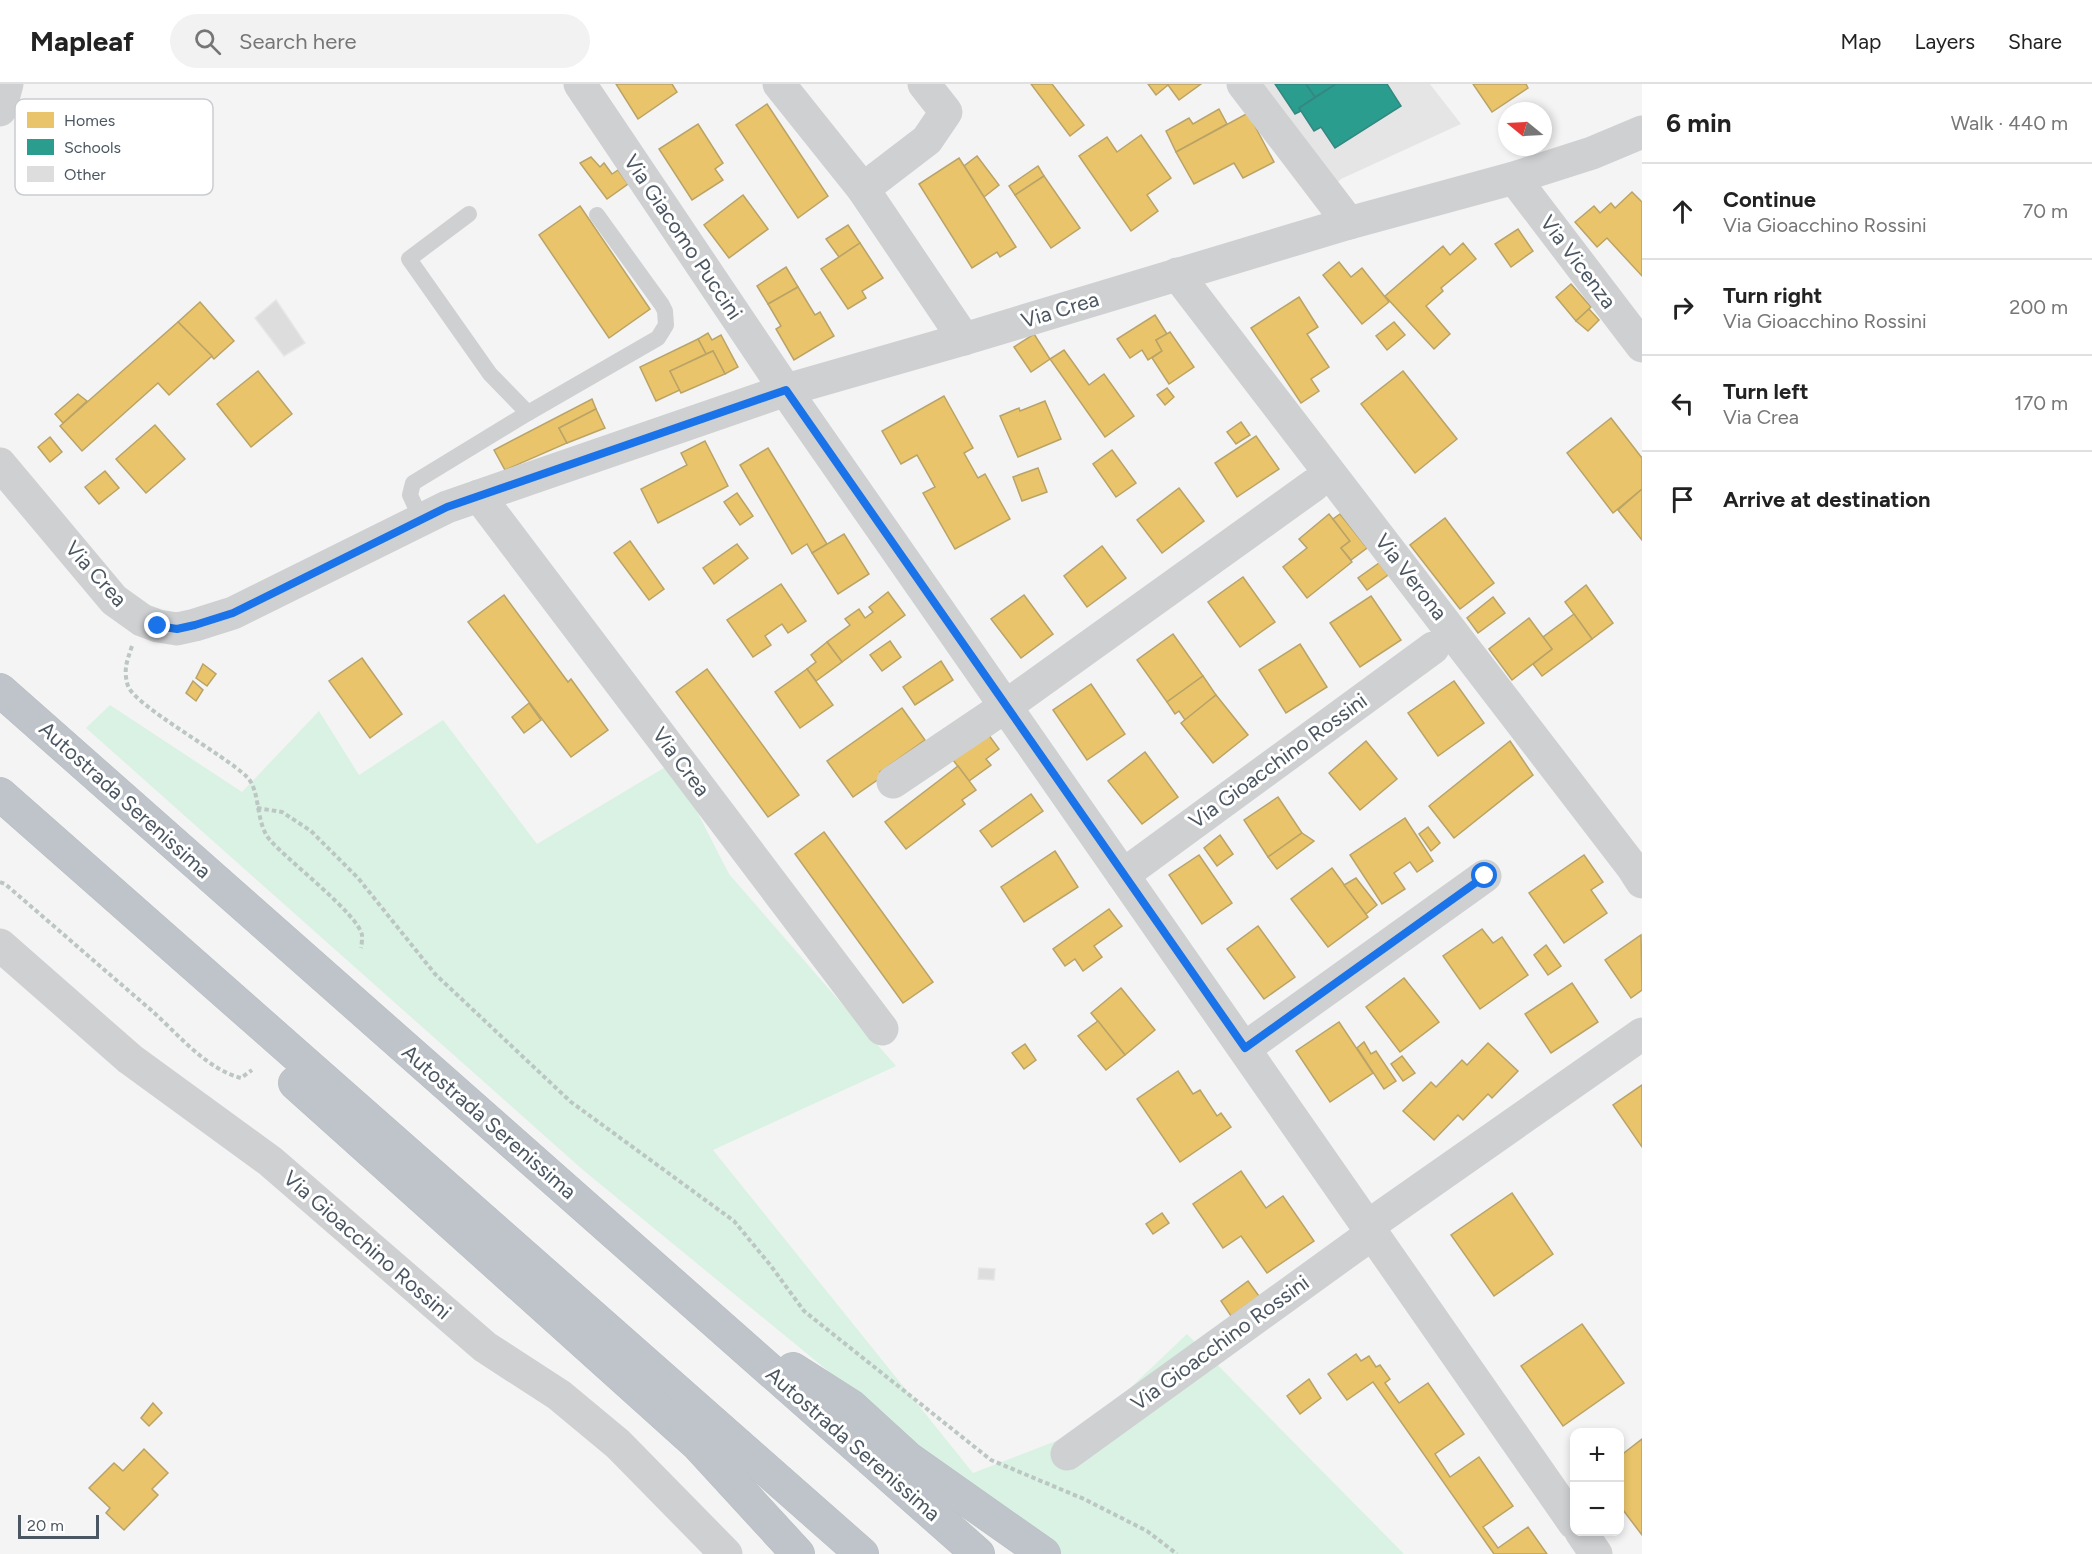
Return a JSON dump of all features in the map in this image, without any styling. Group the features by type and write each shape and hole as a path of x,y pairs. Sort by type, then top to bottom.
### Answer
{"highway":[{"name":"Autostrada Serenissima","path":"0,690 978,1554"},
{"path":"0,794 862,1554"},
{"path":"0,825 196,994 698,1444 798,1554"},
{"path":"702,1310 851,1406 909,1459 1044,1554"}],"street":[{"path":"0,110 7,84"},
{"name":"Via Giacomo Puccini","path":"580,84 786,390"},
{"path":"779,84 863,189 964,339"},
{"path":"863,189 927,140 946,112 924,84"},
{"path":"1243,84 1349,223"},
{"name":"Via Crea","path":"0,464 114,600 142,620 158,626 177,629 233,613 447,507 786,390 1349,223 1514,178 1592,153 1642,132"},
{"name":"Via Vicenza","path":"1514,178 1642,346"},
{"name":"Via Verona","path":"1177,274 1504,698 1642,882"},
{"path":"786,390 1570,1516"},
{"path":"893,782 1006,706 1314,485"},
{"name":"Via Crea","path":"479,496 882,1029"},
{"name":"Via Gioacchino Rossini","path":"1123,875 1433,648"},
{"path":"1245,1048 1485,876"},
{"name":"Via Gioacchino Rossini","path":"0,945 130,1059 270,1161 485,1347 560,1395 618,1444 726,1554"},
{"name":"Via Gioacchino Rossini","path":"1067,1454 1370,1229 1642,1034"},
{"path":"1584,1536 1596,1554"}],"lane":[{"path":"469,214 409,259 490,374 528,413"},
{"path":"421,519 410,495 413,483 658,338 666,325 662,305 597,215"}],"path":[{"path":"142,620 124,667 129,688 148,707 227,760 249,779 259,818 268,838 352,918 362,933 362,948"},
{"path":"257,808 282,812 311,831 358,878 435,974 571,1102 734,1221 804,1311 991,1460 1084,1499 1147,1531 1177,1554"},
{"path":"0,882 214,1067 228,1075 241,1078 252,1070"}],"shaded area":[{"path":"1239,84 1430,84 1461,124 1341,179 1328,192"}],"green space":[{"path":"110,705 242,792 319,711 359,775 443,720 537,844 672,763 729,874 896,1066 713,1150 973,1473 1087,1429 1187,1334 1404,1554 1054,1554 899,1434 822,1366 583,1170 86,728"}],"building: Homes":[{"path":"616,84 672,84 677,92 638,119"},
{"path":"1031,84 1052,84 1084,125 1070,136"},
{"path":"1148,84 1201,84 1179,100 1168,85 1156,95"},
{"path":"1473,84 1526,84 1528,88 1507,102 1498,102 1498,108 1492,112"},
{"path":"767,104 828,196 798,218 736,125"},
{"path":"1219,109 1227,124 1176,152 1166,131 1189,118 1193,124"},
{"path":"1248,113 1274,162 1243,178 1234,163 1194,184 1176,152"},
{"path":"698,124 723,163 715,169 723,180 692,200 659,149"},
{"path":"1141,135 1171,178 1147,195 1158,211 1131,231 1079,156 1107,137 1117,152"},
{"path":"977,156 999,185 984,197 964,166"},
{"path":"591,157 600,167 604,163 612,174 618,170 628,184 607,199 580,163"},
{"path":"959,158 1016,247 1000,257 997,252 972,268 919,184"},
{"path":"1038,166 1044,176 1015,195 1009,186"},
{"path":"1044,176 1080,228 1051,248 1015,195"},
{"path":"1632,192 1642,202 1642,276 1607,238 1597,247 1575,222 1594,206 1600,213 1611,203 1615,208"},
{"path":"743,195 768,229 729,258 704,225"},
{"path":"580,206 650,309 609,338 539,235"},
{"path":"848,225 860,243 839,257 826,239"},
{"path":"1518,229 1533,251 1511,267 1495,244"},
{"path":"860,243 883,278 862,291 866,298 848,309 821,269"},
{"path":"1463,243 1476,259 1441,288 1443,291 1426,306 1450,334 1434,349 1385,296 1443,246 1450,255"},
{"path":"1339,262 1351,277 1362,268 1389,302 1362,324 1323,275"},
{"path":"786,267 798,287 768,304 757,286"},
{"path":"1571,284 1591,307 1576,321 1556,297"},
{"path":"798,287 815,315 820,312 834,336 794,360 776,329 781,326 768,304"},
{"path":"1299,297 1318,327 1307,334 1329,367 1311,379 1319,391 1301,403 1251,328"},
{"path":"200,302 234,341 214,359 178,322"},
{"path":"1589,309 1599,320 1588,331 1576,321"},
{"path":"1155,315 1167,334 1156,340 1162,351 1148,360 1142,350 1130,358 1117,339"},
{"path":"178,322 212,356 169,395 158,383 82,451 60,426"},
{"path":"1394,322 1405,335 1387,350 1376,336"},
{"path":"1170,332 1194,367 1169,384 1152,358 1162,351 1156,340"},
{"path":"708,333 712,340 721,335 738,367 725,374 713,351 706,354 698,339"},
{"path":"1034,334 1050,359 1031,372 1014,347"},
{"path":"698,339 706,354 670,371 680,390 656,401 640,367"},
{"path":"1064,350 1089,385 1104,374 1134,416 1105,437 1050,359"},
{"path":"713,351 725,374 681,393 670,371"},
{"path":"258,371 292,414 251,447 217,404"},
{"path":"1403,371 1457,439 1415,473 1361,404"},
{"path":"1167,388 1174,397 1165,405 1157,395"},
{"path":"78,394 87,401 63,423 55,414"},
{"path":"944,396 973,448 964,453 978,478 985,474 1010,519 955,549 923,493 935,487 917,455 901,464 882,431"},
{"path":"592,399 596,409 559,428 567,443 505,470 494,450"},
{"path":"1045,401 1061,439 1018,457 1000,416"},
{"path":"596,409 605,428 567,443 559,428"},
{"path":"1611,418 1642,458 1642,489 1613,513 1567,453"},
{"path":"1241,422 1250,435 1236,444 1227,432"},
{"path":"155,425 185,459 146,493 116,459"},
{"path":"1256,436 1279,469 1237,497 1215,463"},
{"path":"50,437 62,452 50,462 38,447"},
{"path":"705,441 728,486 658,523 641,489 687,465 681,453"},
{"path":"768,448 827,544 812,553 807,544 792,554 740,465"},
{"path":"1112,450 1136,483 1116,497 1093,464"},
{"path":"1038,468 1047,492 1022,501 1013,477"},
{"path":"105,471 119,488 99,504 85,487"},
{"path":"1179,488 1204,521 1162,553 1137,520"},
{"path":"1642,489 1642,540 1618,510"},
{"path":"737,493 753,516 740,525 724,502"},
{"path":"1329,514 1350,541 1341,548 1352,562 1307,598 1283,567 1307,548 1299,539"},
{"path":"1340,514 1367,548 1351,560 1341,548 1350,541 1333,519"},
{"path":"1445,518 1494,583 1460,609 1410,545"},
{"path":"844,534 869,574 838,594 812,553"},
{"path":"630,541 664,589 649,600 614,553"},
{"path":"737,544 748,558 714,584 703,568"},
{"path":"1102,546 1126,578 1087,607 1064,576"},
{"path":"1379,563 1388,575 1367,590 1358,578"},
{"path":"1243,577 1275,622 1240,647 1208,602"},
{"path":"781,584 806,621 788,633 782,624 765,636 771,645 753,657 727,620"},
{"path":"1586,585 1613,623 1592,639 1565,602"},
{"path":"888,592 905,615 842,662 827,642 850,625 845,619 859,609 865,618 873,612 869,607"},
{"path":"504,595 568,682 571,679 608,730 571,757 468,622"},
{"path":"1024,595 1053,634 1021,658 991,619"},
{"path":"1371,596 1401,640 1360,667 1330,623"},
{"path":"1493,597 1505,613 1478,633 1467,618"},
{"path":"1574,614 1592,639 1542,676 1533,664 1552,649 1543,637"},
{"path":"1529,618 1552,649 1512,680 1489,649"},
{"path":"1173,634 1203,676 1167,702 1137,660"},
{"path":"890,641 901,657 882,671 870,655"},
{"path":"827,642 842,662 816,681 807,669 816,662 811,655"},
{"path":"1300,644 1327,687 1286,713 1259,670"},
{"path":"362,658 402,714 370,738 329,681"},
{"path":"941,661 953,680 915,705 903,687"},
{"path":"203,664 216,674 207,686 196,678"},
{"path":"707,669 799,795 768,817 676,692"},
{"path":"807,669 833,705 800,728 775,692"},
{"path":"1203,676 1216,695 1185,720 1179,711 1175,714 1167,702"},
{"path":"193,681 203,690 196,701 186,693"},
{"path":"1454,681 1484,723 1438,756 1408,713"},
{"path":"1091,684 1125,734 1087,760 1053,710"},
{"path":"1216,695 1248,735 1213,763 1181,723"},
{"path":"529,703 541,720 524,733 512,717"},
{"path":"902,708 925,740 880,772 883,776 853,797 827,761"},
{"path":"988,734 999,749 986,759 991,765 969,781 953,760"},
{"path":"1366,741 1397,779 1360,810 1329,773"},
{"path":"1510,741 1533,775 1454,838 1429,806"},
{"path":"1145,752 1178,797 1142,824 1108,781"},
{"path":"958,766 976,790 962,800 965,804 906,849 885,822"},
{"path":"1031,794 1043,811 992,847 980,831"},
{"path":"1278,797 1302,833 1268,857 1244,820"},
{"path":"1405,818 1433,861 1417,872 1410,862 1394,873 1405,889 1382,904 1350,855"},
{"path":"1428,827 1440,843 1431,851 1419,834"},
{"path":"824,832 933,982 903,1003 795,854"},
{"path":"1302,833 1314,841 1277,869 1268,857"},
{"path":"1220,835 1233,854 1217,866 1204,848"},
{"path":"1055,851 1078,887 1024,922 1001,887"},
{"path":"1199,855 1232,903 1202,924 1169,875"},
{"path":"1584,855 1603,882 1591,890 1607,913 1564,943 1529,893"},
{"path":"1332,868 1368,917 1328,947 1291,899"},
{"path":"1356,878 1377,905 1366,914 1344,885"},
{"path":"1109,909 1122,926 1094,946 1102,957 1083,971 1075,959 1065,966 1053,949"},
{"path":"1258,926 1295,977 1264,999 1227,949"},
{"path":"1482,929 1493,943 1502,937 1528,975 1480,1009 1443,956"},
{"path":"1641,935 1642,990 1631,998 1605,960"},
{"path":"1546,945 1561,966 1548,975 1534,955"},
{"path":"1404,978 1439,1022 1400,1052 1366,1007"},
{"path":"1572,983 1598,1022 1551,1053 1525,1014"},
{"path":"1121,988 1155,1030 1125,1055 1091,1013"},
{"path":"1098,1021 1125,1055 1106,1070 1078,1036"},
{"path":"1339,1022 1373,1073 1330,1102 1296,1051"},
{"path":"1364,1042 1371,1054 1376,1051 1396,1081 1384,1089 1357,1048"},
{"path":"1488,1043 1518,1071 1492,1098 1488,1094 1463,1120 1458,1115 1434,1140 1403,1111 1431,1082 1436,1087 1462,1060 1467,1065"},
{"path":"1025,1044 1036,1060 1024,1069 1012,1053"},
{"path":"1402,1056 1415,1073 1403,1081 1391,1064"},
{"path":"1178,1071 1193,1094 1200,1090 1217,1116 1221,1113 1231,1127 1180,1162 1137,1099"},
{"path":"1642,1085 1642,1147 1613,1105"},
{"path":"1241,1171 1266,1208 1283,1196 1314,1241 1267,1273 1241,1236 1223,1248 1193,1204"},
{"path":"1512,1193 1553,1254 1494,1296 1451,1235"},
{"path":"1162,1213 1169,1223 1153,1234 1146,1224"},
{"path":"1248,1281 1259,1296 1231,1316 1221,1301"},
{"path":"1582,1324 1624,1383 1563,1426 1521,1366"},
{"path":"1356,1354 1361,1361 1369,1356 1376,1367 1380,1365 1390,1379 1385,1383 1399,1403 1428,1383 1464,1434 1435,1454 1450,1477 1479,1457 1513,1506 1483,1527 1498,1548 1528,1527 1547,1554 1494,1554 1373,1382 1347,1400 1328,1374"},
{"path":"1309,1379 1321,1398 1300,1414 1287,1396"},
{"path":"153,1403 162,1413 149,1426 141,1418"},
{"path":"1642,1439 1642,1535 1624,1511 1624,1453"},
{"path":"144,1449 168,1473 152,1489 158,1495 124,1530 106,1513 110,1508 89,1488 114,1463 123,1471"}],"building: Schools":[{"path":"1275,84 1306,84 1315,97 1299,108 1301,111 1295,114"},
{"path":"1306,84 1336,84 1315,97"},
{"path":"1336,84 1387,84 1401,106 1335,148 1321,127 1314,131 1299,108"}],"building: Other":[{"path":"276,300 305,343 284,356 255,318"},
{"path":"979,1268 995,1269 994,1280 978,1279"}],"route":[{"path":"158,626 177,629 233,613 447,507 786,390 1245,1048 1485,876"}]}
